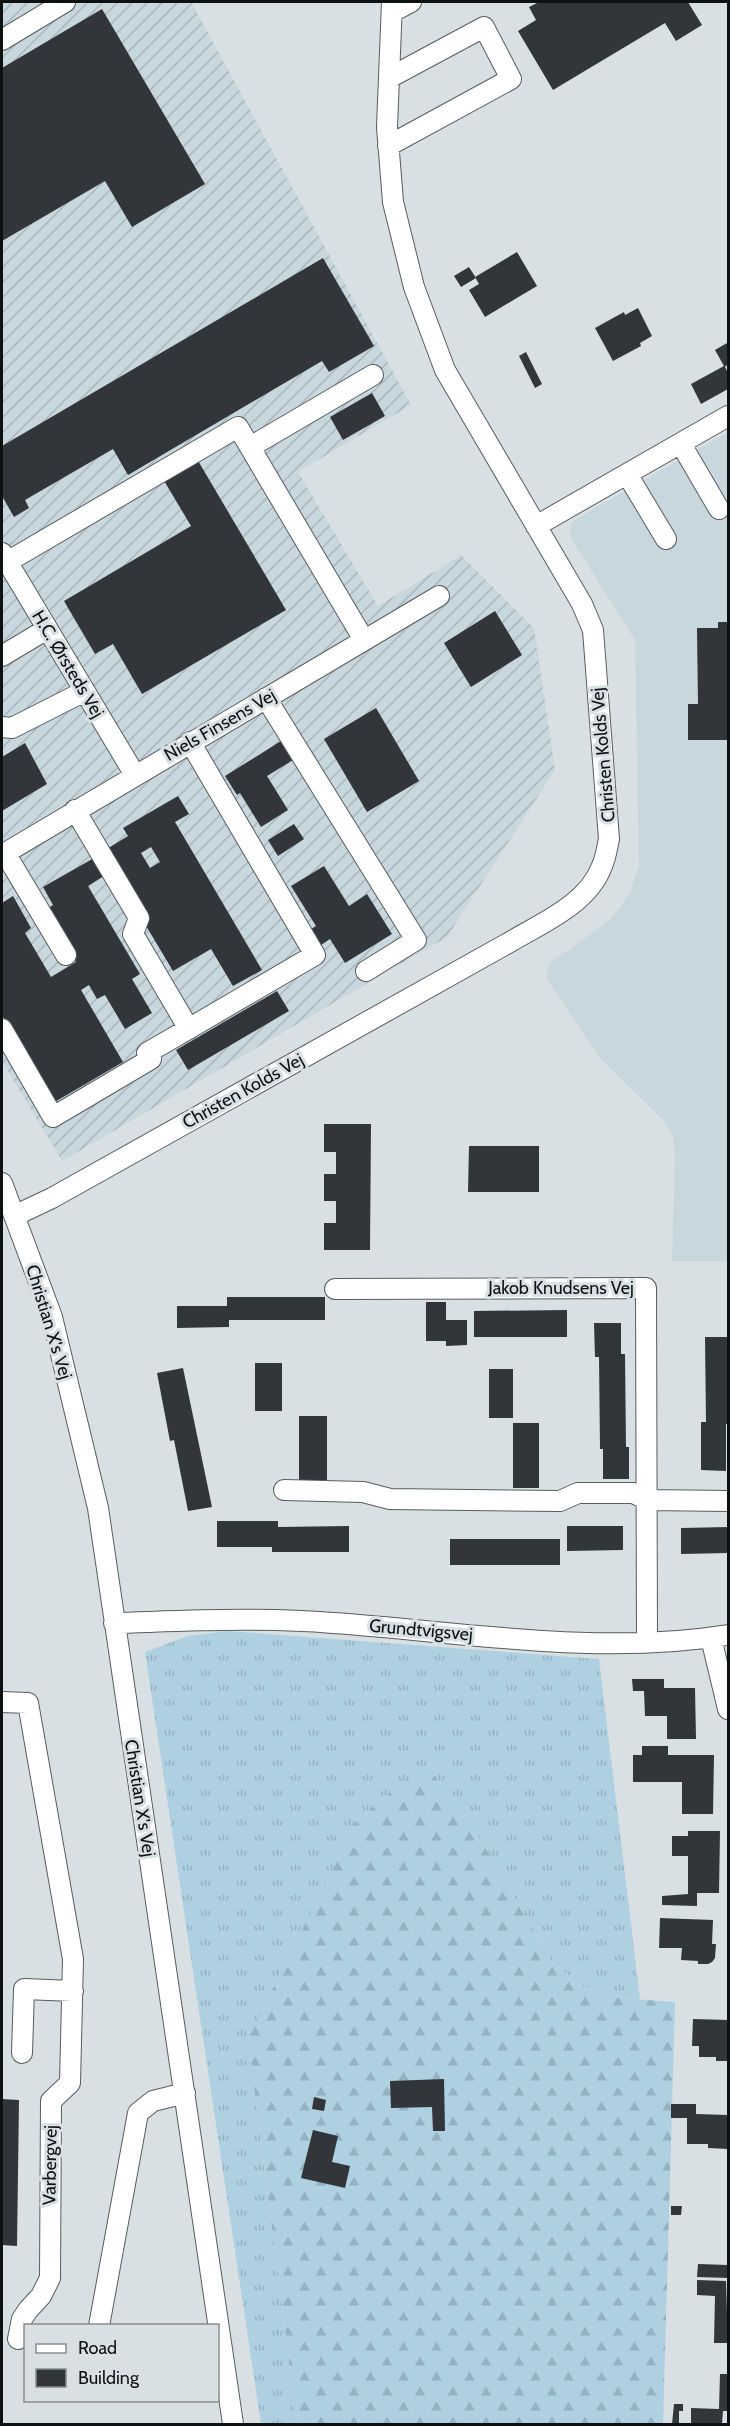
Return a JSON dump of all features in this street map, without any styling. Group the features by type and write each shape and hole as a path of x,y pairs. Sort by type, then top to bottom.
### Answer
{"street":[{"path":"2,40 66,2"},
{"path":"392,7 411,2"},
{"name":"Christen Kolds Vej","path":"14,1216 52,1198 510,942 571,905 591,887 602,867 609,839 593,630 582,604 445,370 414,287 393,201 388,146 392,7"},
{"path":"388,146 512,79 484,27 389,78"},
{"path":"250,447 373,375"},
{"path":"536,526 729,417"},
{"path":"4,557 238,427 364,640"},
{"path":"681,444 719,509"},
{"path":"627,474 666,539"},
{"name":"H.C. Ørsteds Vej","path":"4,557 135,775"},
{"name":"Niels Finsens Vej","path":"4,854 439,596"},
{"path":"2,656 47,629"},
{"path":"2,728 12,728 85,691"},
{"path":"266,698 416,940 366,971"},
{"path":"2,1029 53,1117 151,1059 147,1053 315,955 190,742"},
{"path":"75,810 139,918 133,934 189,1029"},
{"path":"4,854 66,955"},
{"name":"Christian X's Vej","path":"2,1183 52,1317 98,1508 218,2324"},
{"name":"Jakob Knudsens Vej","path":"335,1289 646,1288 647,1642"},
{"path":"284,1490 363,1492 390,1499 560,1501 578,1493 633,1493 648,1500 729,1501"},
{"name":"Grundtvigsvej","path":"114,1623 215,1620 330,1622 586,1644 720,1636"},
{"path":"720,1636 729,1709"},
{"name":"Varbergvej","path":"2,1702 28,1703 73,1959 74,1991 70,2083 51,2101 50,2277 41,2296 22,2319 15,2339"},
{"path":"22,2053 24,1989 74,1991"},
{"path":"99,2324 138,2113 153,2101 184,2093"},
{"name":"Christian X's Vej","path":"219,2329 233,2424"}],"shaded area":[{"path":"2,2 191,2 411,405 298,472 378,606 461,555 534,628 555,770 447,937 62,1161 2,1061"},
{"path":"728,432 728,1261 672,1261 675,1159 673,1136 663,1120 599,1057 546,978 549,964 611,919 630,893 639,865 635,640 572,540 569,526 573,521"}],"green space":[{"path":"228,1631 599,1659 640,1999 621,1998 582,1986 552,1962 477,1834 248,2039 297,2424 261,2424 145,1652 188,1636"},
{"path":"425,1764 477,1834 552,1962 582,1986 621,1998 675,2002 663,2424 297,2424 248,2039 355,1823"}],"building":[{"path":"539,2 688,2 702,25 676,41 665,23 553,90 518,31 536,20 529,7"},
{"path":"102,9 205,184 132,227 105,181 2,241 2,68"},
{"path":"517,252 537,286 485,317 469,290 479,284 475,277"},
{"path":"323,258 374,346 329,372 322,361 128,475 113,449 25,500 29,508 14,517 2,496 2,446"},
{"path":"469,267 476,278 461,287 454,276"},
{"path":"638,308 652,336 640,343 641,346 613,361 595,328 624,312 625,315"},
{"path":"727,343 728,364 725,367 728,373 728,389 701,404 691,384 724,366 715,350"},
{"path":"526,352 542,384 535,388 519,356"},
{"path":"372,393 385,416 343,440 330,417"},
{"path":"197,459 286,610 142,694 113,644 95,654 64,601 191,526 163,479"},
{"path":"495,611 522,655 471,687 444,643"},
{"path":"718,622 728,622 728,740 688,740 688,704 698,704 697,628 718,628"},
{"path":"376,708 419,781 367,812 324,739"},
{"path":"281,741 293,760 267,776 288,810 261,827 240,793 237,795 225,776"},
{"path":"25,743 47,784 2,811 2,757"},
{"path":"178,796 189,814 175,822 262,970 233,986 211,949 173,971 102,852 128,836 123,828","holes":["151,847 160,862 150,868 141,853"]},
{"path":"294,824 304,839 278,856 268,840"},
{"path":"94,858 104,876 88,886 140,974 132,979 152,1013 125,1029 105,995 97,999 89,985 81,990 123,1062 53,1103 2,1015 2,903 13,896 31,928 25,933 51,977 76,962 45,910 53,905 43,887"},
{"path":"324,866 349,906 367,894 392,934 345,963 330,939 321,945 311,929 316,926 291,886"},
{"path":"277,991 289,1011 188,1070 176,1050"},
{"path":"324,1124 371,1124 370,1250 324,1250 324,1223 336,1223 336,1201 324,1201 324,1174 336,1174 336,1152 324,1152"},
{"path":"469,1146 539,1146 539,1192 468,1192"},
{"path":"227,1297 325,1297 325,1320 229,1320 229,1327 177,1328 177,1306 227,1306"},
{"path":"426,1302 446,1302 446,1320 467,1320 467,1345 446,1346 446,1341 426,1341"},
{"path":"567,1310 567,1337 474,1337 474,1311"},
{"path":"594,1323 621,1323 621,1354 625,1354 626,1447 629,1447 629,1479 603,1479 603,1449 600,1449 599,1357 595,1357"},
{"path":"705,1337 728,1337 726,1471 701,1470 701,1422 706,1422"},
{"path":"255,1363 282,1363 282,1411 255,1411"},
{"path":"183,1368 212,1507 188,1511 174,1440 170,1441 157,1373"},
{"path":"489,1369 513,1369 513,1418 489,1418"},
{"path":"299,1416 327,1416 327,1480 299,1480"},
{"path":"513,1423 539,1423 539,1488 513,1488"},
{"path":"217,1521 278,1521 278,1527 349,1526 349,1552 272,1552 272,1547 217,1547"},
{"path":"567,1526 623,1526 623,1550 567,1551"},
{"path":"728,1527 728,1553 681,1554 681,1528"},
{"path":"450,1539 560,1539 560,1565 450,1565"},
{"path":"632,1679 664,1679 664,1688 695,1688 696,1739 667,1739 667,1716 645,1716 644,1691 633,1691"},
{"path":"642,1746 668,1746 668,1755 714,1755 713,1814 682,1814 682,1782 633,1782 633,1755 642,1755"},
{"path":"688,1831 720,1831 719,1893 697,1893 697,1906 662,1905 662,1896 688,1894 688,1856 672,1856 672,1836 688,1836"},
{"path":"660,1918 713,1920 712,1944 716,1944 715,1958 712,1962 698,1964 698,1961 681,1960 682,1948 659,1948"},
{"path":"693,2019 728,2020 728,2061 716,2061 716,2057 699,2057 699,2046 692,2046"},
{"path":"444,2079 445,2131 433,2131 432,2107 391,2108 390,2081"},
{"path":"314,2097 326,2100 324,2111 312,2109"},
{"path":"2,2099 19,2100 17,2246 2,2245"},
{"path":"671,2104 696,2104 696,2114 728,2115 728,2149 708,2148 708,2144 687,2144 687,2118 671,2118"},
{"path":"313,2130 338,2136 332,2162 350,2166 345,2188 301,2178"},
{"path":"671,2206 682,2206 681,2215 671,2215"},
{"path":"698,2264 728,2265 728,2278 697,2277"},
{"path":"697,2280 726,2281 728,2343 714,2343 715,2296 697,2295"},
{"path":"720,2374 728,2374 728,2411 723,2411 722,2424 691,2424 691,2408 719,2409"},
{"path":"674,2404 683,2404 683,2411 679,2411 679,2424 672,2424"}]}
